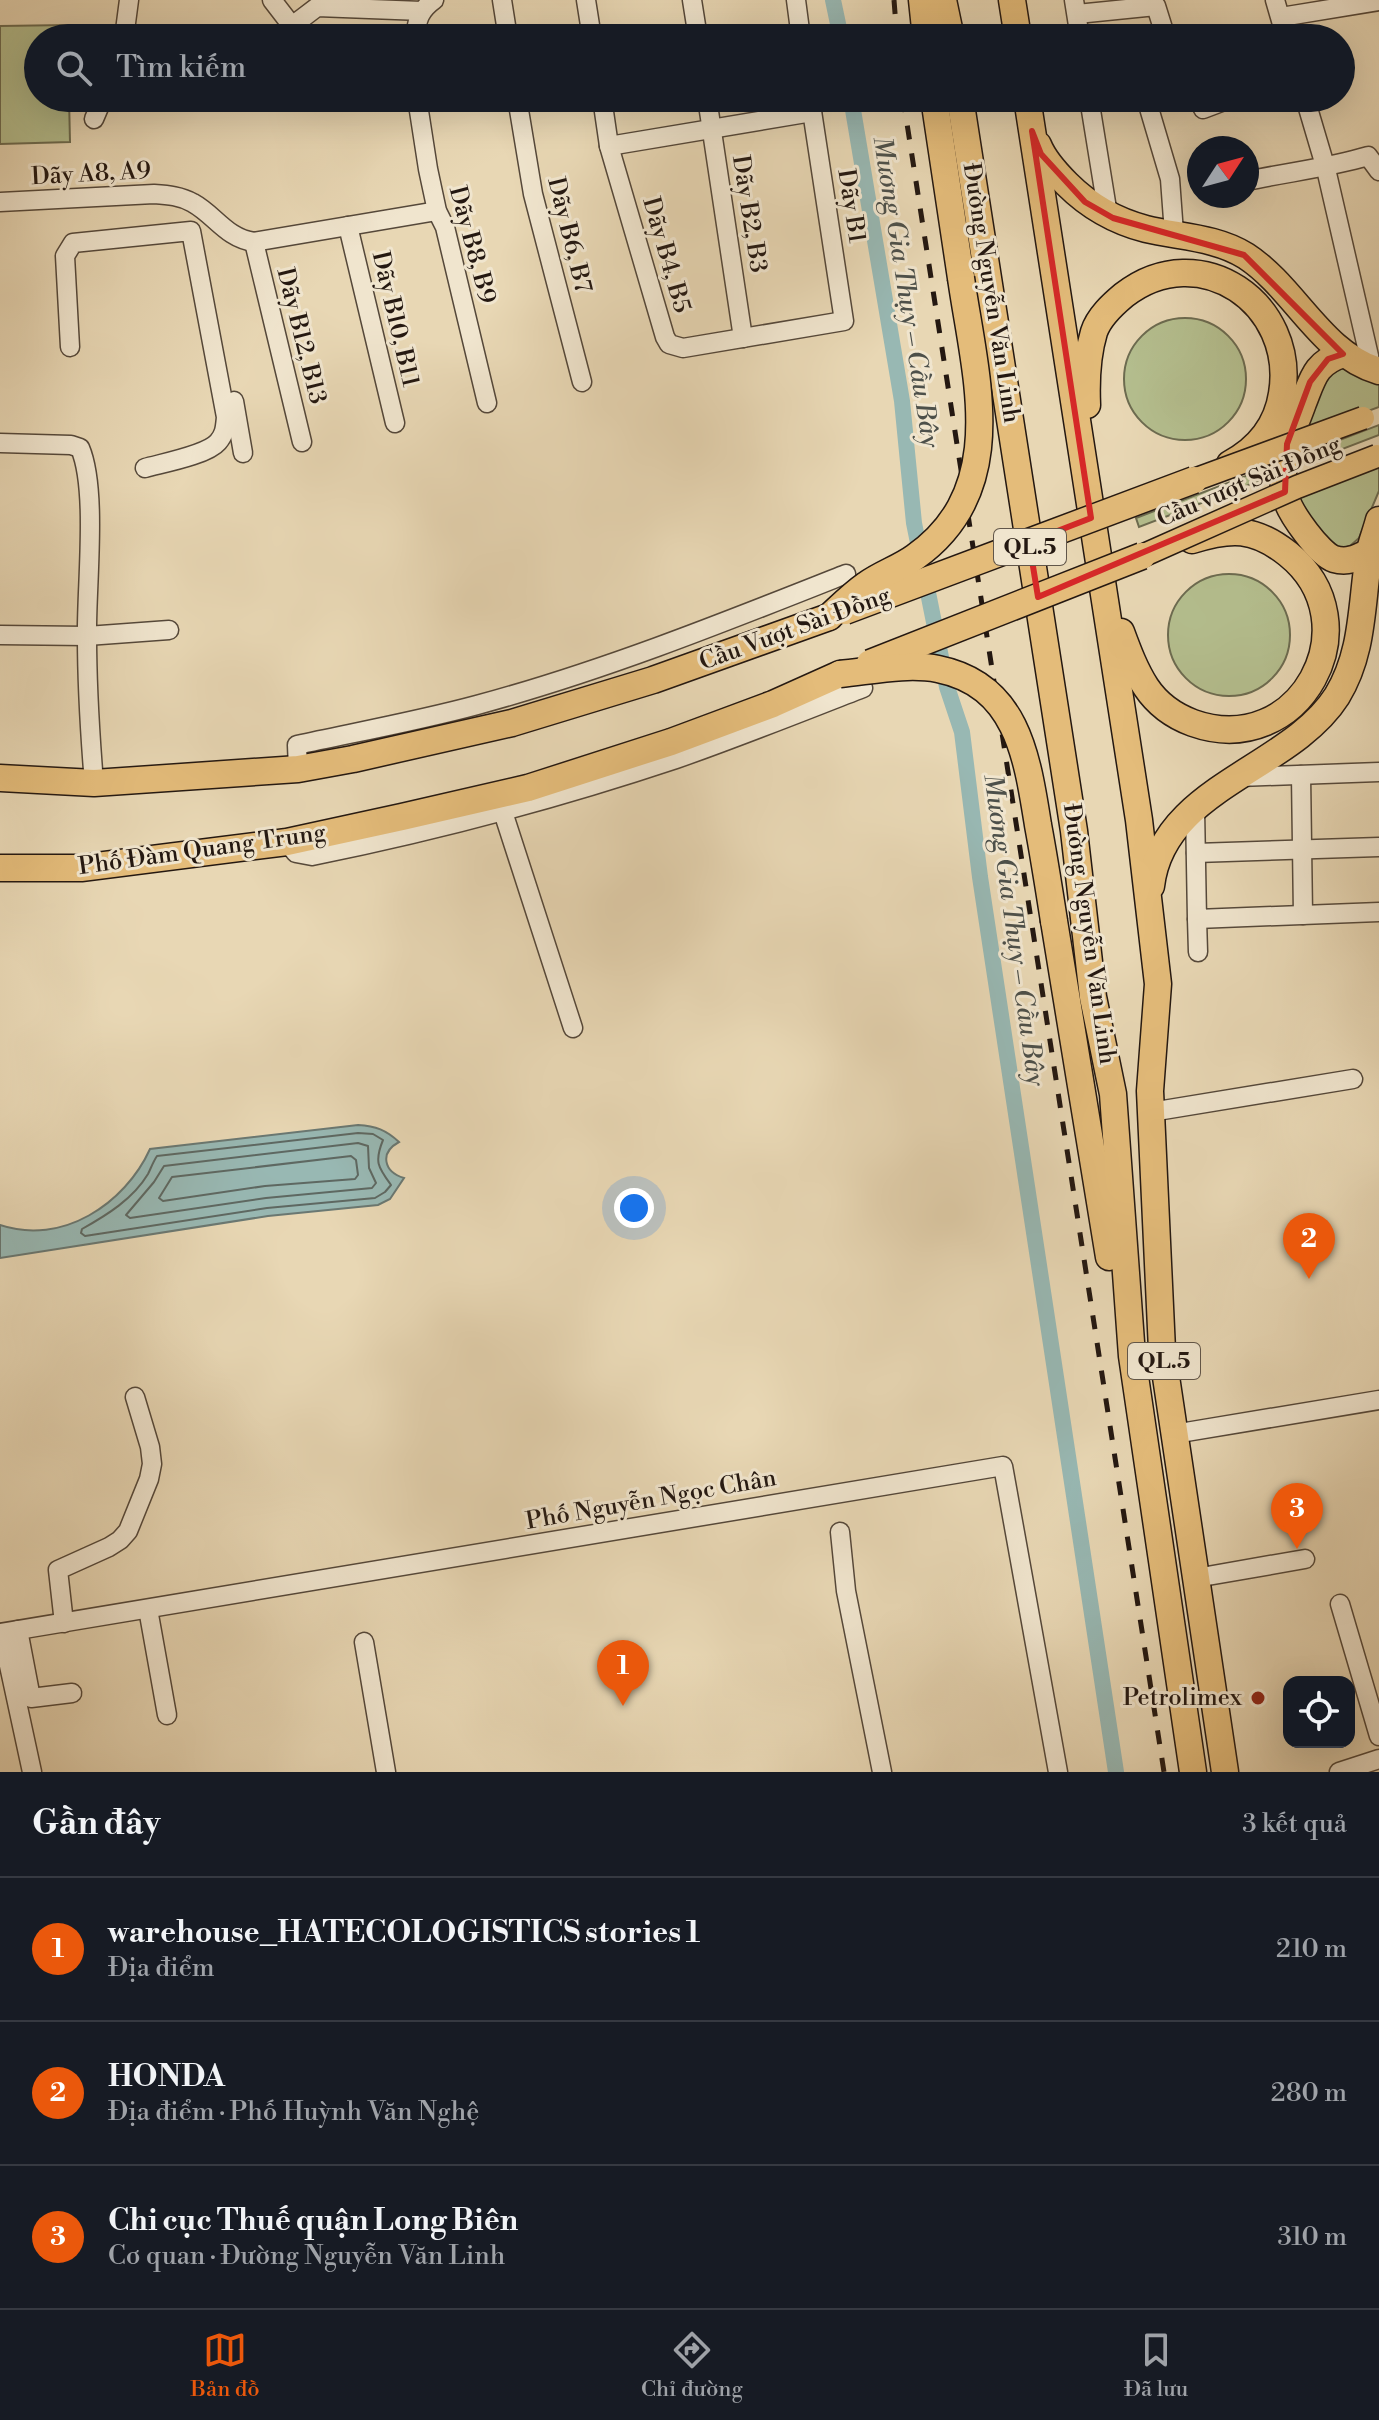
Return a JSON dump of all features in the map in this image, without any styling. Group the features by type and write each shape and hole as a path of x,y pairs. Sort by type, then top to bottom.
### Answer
{"highway":[{"path":"922,0 925,24"},
{"path":"943,0 948,24"},
{"path":"1012,0 1016,24"},
{"path":"829,617 867,584 915,557 949,526 969,493 979,449 978,398 936,112"},
{"name":"Đường Nguyễn Văn Linh","path":"962,112 1074,831 1093,997 1113,1094 1132,1356 1193,1772"},
{"name":"Đường Nguyễn Văn Linh","path":"1029,112 1139,820 1154,946 1158,984 1150,1091 1162,1350 1225,1772"},
{"path":"1032,131 1041,154 1085,202 1108,215 1146,229 1212,242 1244,255 1275,280 1343,354 1376,370"},
{"name":"Cầu Vượt Sài Đồng","path":"298,769 512,723 653,680 1194,480 1233,462 1257,447 1280,407 1284,383 1282,356 1274,328 1257,304 1234,286 1187,271 1160,276 1134,287 1111,306 1095,330 1086,390 1089,508"},
{"path":"1343,354 1328,359 1310,382 1287,444 1283,472 1286,499 1296,518 1332,558 1352,560 1369,552"},
{"path":"1154,946 1151,883 1161,853 1179,826 1195,809 1236,777 1304,732 1336,698 1353,665 1362,625 1369,552 1379,520"},
{"name":"Cầu Vượt Sài Đồng","path":"402,817 528,788 671,742 1142,556 1222,530 1251,534 1275,544 1297,562 1314,583 1325,614 1324,649 1314,678 1297,703 1272,720 1240,730 1208,728 1173,716 1147,689 1131,660 1102,582"},
{"path":"840,674 934,668 965,676 993,696 1015,727 1028,764 1117,1305 1132,1356"},
{"path":"0,778 94,783 298,769"},
{"name":"Phố Đàm Quang Trung","path":"0,868 81,868 287,842 402,817"}],"main road":[{"name":"Cầu vượt Sài Đồng","path":"1194,480 1363,418"},
{"name":"Cầu vượt Sài Đồng","path":"1142,556 1297,487 1377,456"}],"street":[{"path":"126,24 129,0"},
{"path":"272,0 290,24"},
{"path":"502,0 506,24"},
{"path":"586,0 590,24"},
{"path":"692,0 696,24"},
{"path":"796,0 799,24"},
{"path":"1278,8 1379,1"},
{"path":"295,24 317,7 428,6"},
{"path":"417,24 418,18 428,6"},
{"path":"1076,7 1156,6 1162,24"},
{"path":"94,119 97,112"},
{"name":"Dãy B8, B9","path":"418,112 437,211 445,227 487,403"},
{"name":"Dãy B6, B7","path":"519,112 533,194 582,382"},
{"name":"Dãy B4, B5","path":"604,112 609,146 669,344 683,348 844,321"},
{"name":"Dãy B2, B3","path":"709,112 743,338"},
{"path":"609,146 712,129 782,112"},
{"name":"Dãy B1","path":"812,112 844,321"},
{"path":"1091,112 1108,215"},
{"path":"1150,112 1170,179 1174,233"},
{"path":"1309,112 1376,370"},
{"path":"1259,178 1297,170 1326,169 1368,156 1379,171"},
{"name":"Dãy A8, A9","path":"0,202 154,194 177,196 196,204 205,229 254,242"},
{"path":"254,242 437,211"},
{"name":"Dãy B10, B11","path":"348,226 395,423"},
{"path":"70,347 65,256 73,243 205,229"},
{"path":"205,229 243,453"},
{"path":"145,468 205,450 217,444 224,432 226,417 205,229"},
{"name":"Dãy B12, B13","path":"254,242 302,442"},
{"path":"0,443 71,445 80,448 89,487 87,636 94,783"},
{"path":"298,769 297,745 408,722 569,678 728,621 846,574"},
{"path":"0,635 87,636 169,630"},
{"path":"287,842 296,853 312,856 410,836 503,812 679,758 863,688"},
{"path":"1236,777 1379,772"},
{"path":"1301,775 1303,915"},
{"path":"1195,809 1198,952"},
{"path":"503,812 573,1028"},
{"path":"1196,853 1379,847"},
{"path":"1197,919 1379,912"},
{"path":"1151,1112 1353,1079"},
{"path":"64,1623 58,1570 120,1540 128,1531 149,1479 152,1464 150,1447 135,1397"},
{"path":"1174,1434 1379,1400"},
{"name":"Phố Nguyễn Ngọc Chân","path":"7,1632 1003,1466 1058,1772"},
{"path":"840,1532 846,1591 882,1772"},
{"path":"1196,1578 1305,1559"},
{"path":"1340,1604 1379,1736"},
{"path":"148,1609 167,1715"},
{"path":"7,1632 31,1698 72,1693"},
{"path":"7,1632 32,1772"},
{"path":"364,1642 386,1772"},
{"path":"1339,1772 1379,1759"}],"highlighted area":[{"path":"1032,131 1041,154 1085,202 1113,218 1244,255 1343,354 1328,359 1310,382 1287,444 1285,492 1038,597 1029,542 1091,518"}],"green space":[{"path":"0,26 24,26 24,112 69,112 70,142 0,144"},
{"path":"1185,318 1208,323 1228,336 1241,356 1246,379 1241,402 1228,422 1208,435 1185,440 1162,435 1142,422 1129,402 1124,379 1129,356 1142,336 1162,323"},
{"path":"1337,365 1379,381 1379,407 1292,439 1309,401"},
{"path":"1379,425 1379,435 1139,527 1136,518"},
{"path":"1379,453 1379,491 1359,538 1350,546 1340,549 1288,505 1350,464"},
{"path":"1229,574 1252,579 1272,592 1285,612 1290,635 1285,658 1272,678 1252,691 1229,696 1206,691 1186,678 1173,658 1168,635 1173,612 1186,592 1206,579"}],"water":[{"path":"358,1125 380,1129 399,1142 389,1151 386,1162 392,1171 404,1178 390,1199 378,1205 268,1216 0,1258 0,1225 23,1230 46,1230 89,1216 125,1187 150,1149"}],"waterway":[{"name":"Mương Gia Thụy – Cầu Bây","path":"833,0 838,24"},
{"name":"Mương Gia Thụy – Cầu Bây","path":"853,112 902,401 914,523 947,687 962,732 980,877 1116,1772"}],"railway":[{"path":"894,0 896,24"},
{"path":"905,112 1164,1772"}],"place":[{"name":"HONDA","path":"1309,1279"},
{"name":"Chi cục Thuế quận Long Biên","path":"1297,1549"},
{"name":"Petrolimex","path":"1258,1698"},
{"name":"warehouse_HATECOLOGISTICS stories 1","path":"623,1706"}]}
